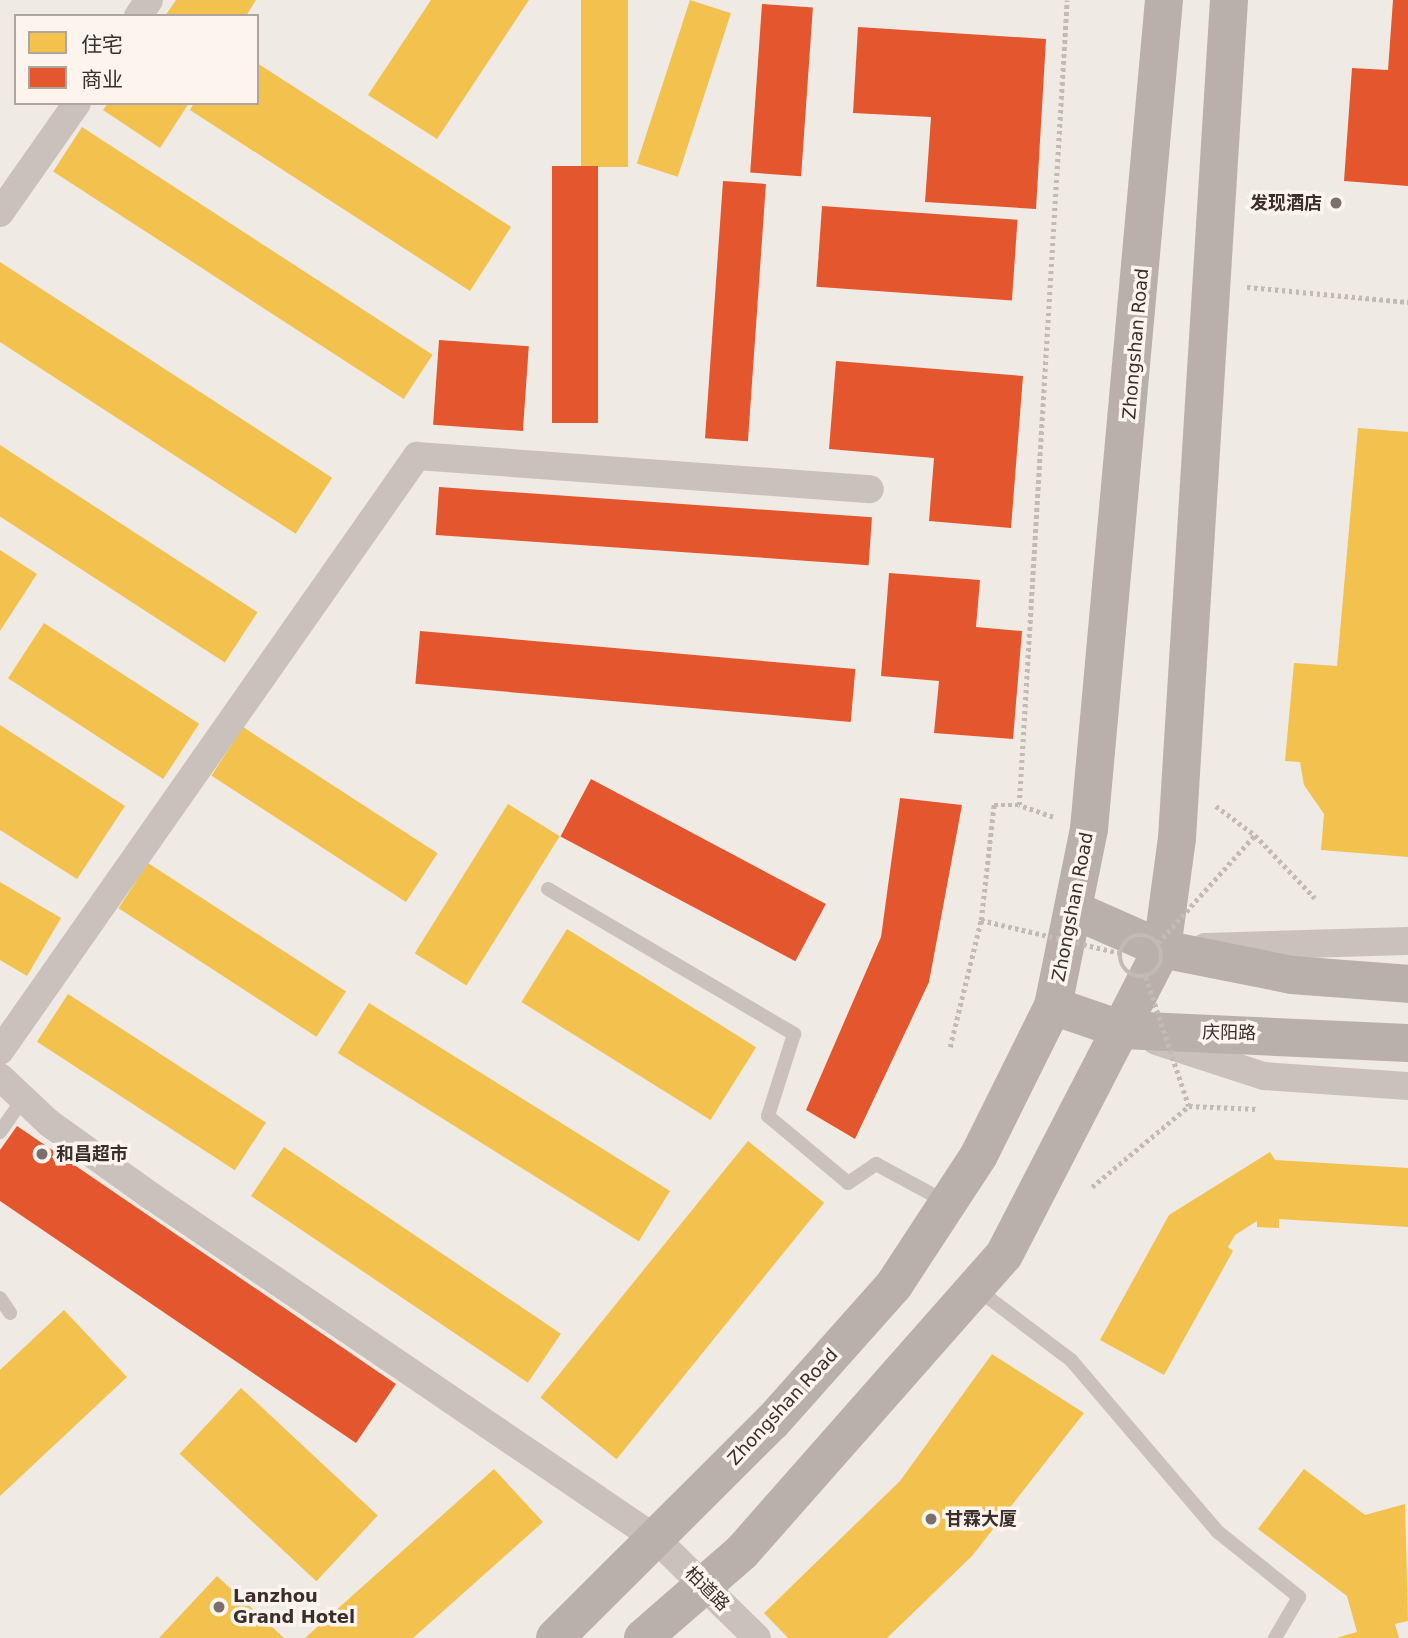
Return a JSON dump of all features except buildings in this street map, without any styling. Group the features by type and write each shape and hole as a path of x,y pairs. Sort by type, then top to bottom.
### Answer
{"main road":[{"name":"Zhongshan Road","path":"555,1638 656,1539 894,1285 979,1155 1053,1006 1076,911 1088,829 1164,0"},
{"path":"643,1638 700,1583 741,1552 977,1289 1048,1180 1123,1030 1156,956 1177,838 1229,0"},
{"path":"1076,911 1156,956 1292,975 1408,984"},
{"name":"庆阳路","path":"1053,1006 1123,1030 1408,1043"}],"street":[{"path":"0,213 76,105"},
{"path":"0,1051 417,456 870,489"},
{"path":"1156,956 1408,940"},
{"path":"1123,1030 1264,1076 1408,1086"},
{"name":"柏道路","path":"0,1077 23,1099 151,1196 656,1539 757,1638"}],"lane":[{"path":"548,889 793,1034 768,1116 848,1183 876,1164 948,1203"},
{"path":"0,1132 23,1099"},
{"path":"977,1289 1071,1360 1218,1532 1299,1597 1276,1638"},
{"path":"0,1298 10,1312"}],"path":[{"path":"1018,805 1067,0"},
{"path":"1211,283 1408,302"},
{"path":"1210,802 1255,835 1315,898"},
{"path":"950,1047 981,920 995,805 1018,805 1088,829"},
{"path":"1119,953 1124,970 1156,956 1255,835"},
{"path":"981,920 1119,953"},
{"path":"1119,953 1135,935 1156,956 1189,1107"},
{"path":"1092,1187 1189,1107 1268,1110"}],"place":[{"name":"发现酒店","path":"1336,203"},
{"name":"和昌超市","path":"42,1154"},
{"name":"甘霖大厦","path":"931,1519"},
{"name":"Lanzhou Grand Hotel","path":"219,1607"}]}
